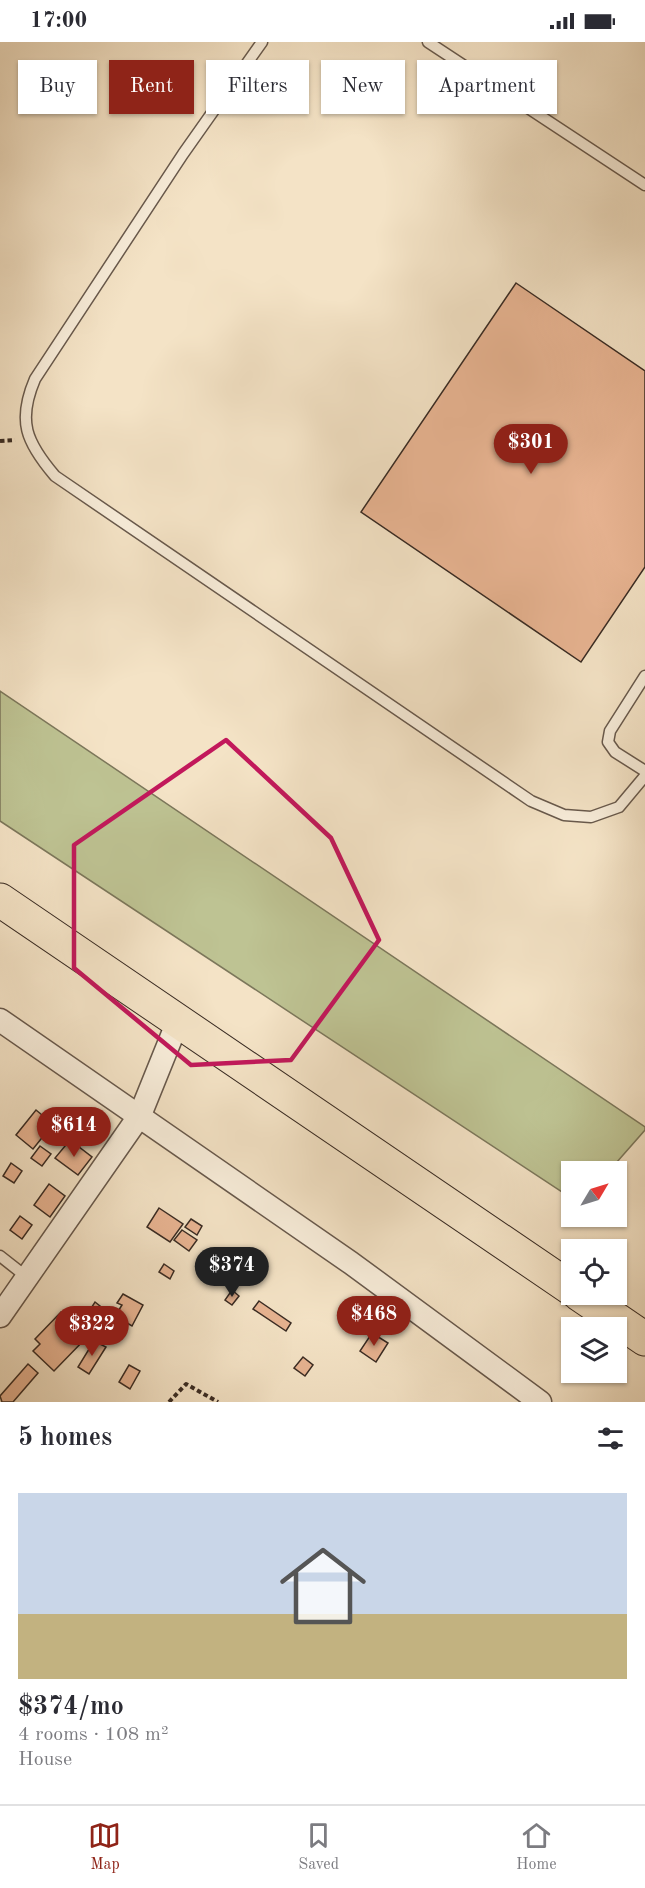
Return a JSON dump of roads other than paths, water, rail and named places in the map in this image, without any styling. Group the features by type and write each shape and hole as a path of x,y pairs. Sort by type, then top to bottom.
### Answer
{"highway":[{"path":"0,900 561,1282"},
{"path":"595,1305 645,1339"}],"street":[{"path":"0,1020 351,1263 540,1402"},
{"path":"0,1316 140,1115 178,1021"}],"lane":[{"path":"262,42 183,154 35,379 26,399 25,426 36,454 55,476 531,801 564,815 591,817 619,807 645,776"},
{"path":"428,42 645,185"},
{"path":"645,676 610,731 608,742 615,752 645,771"},
{"path":"0,1256 28,1278"}]}
